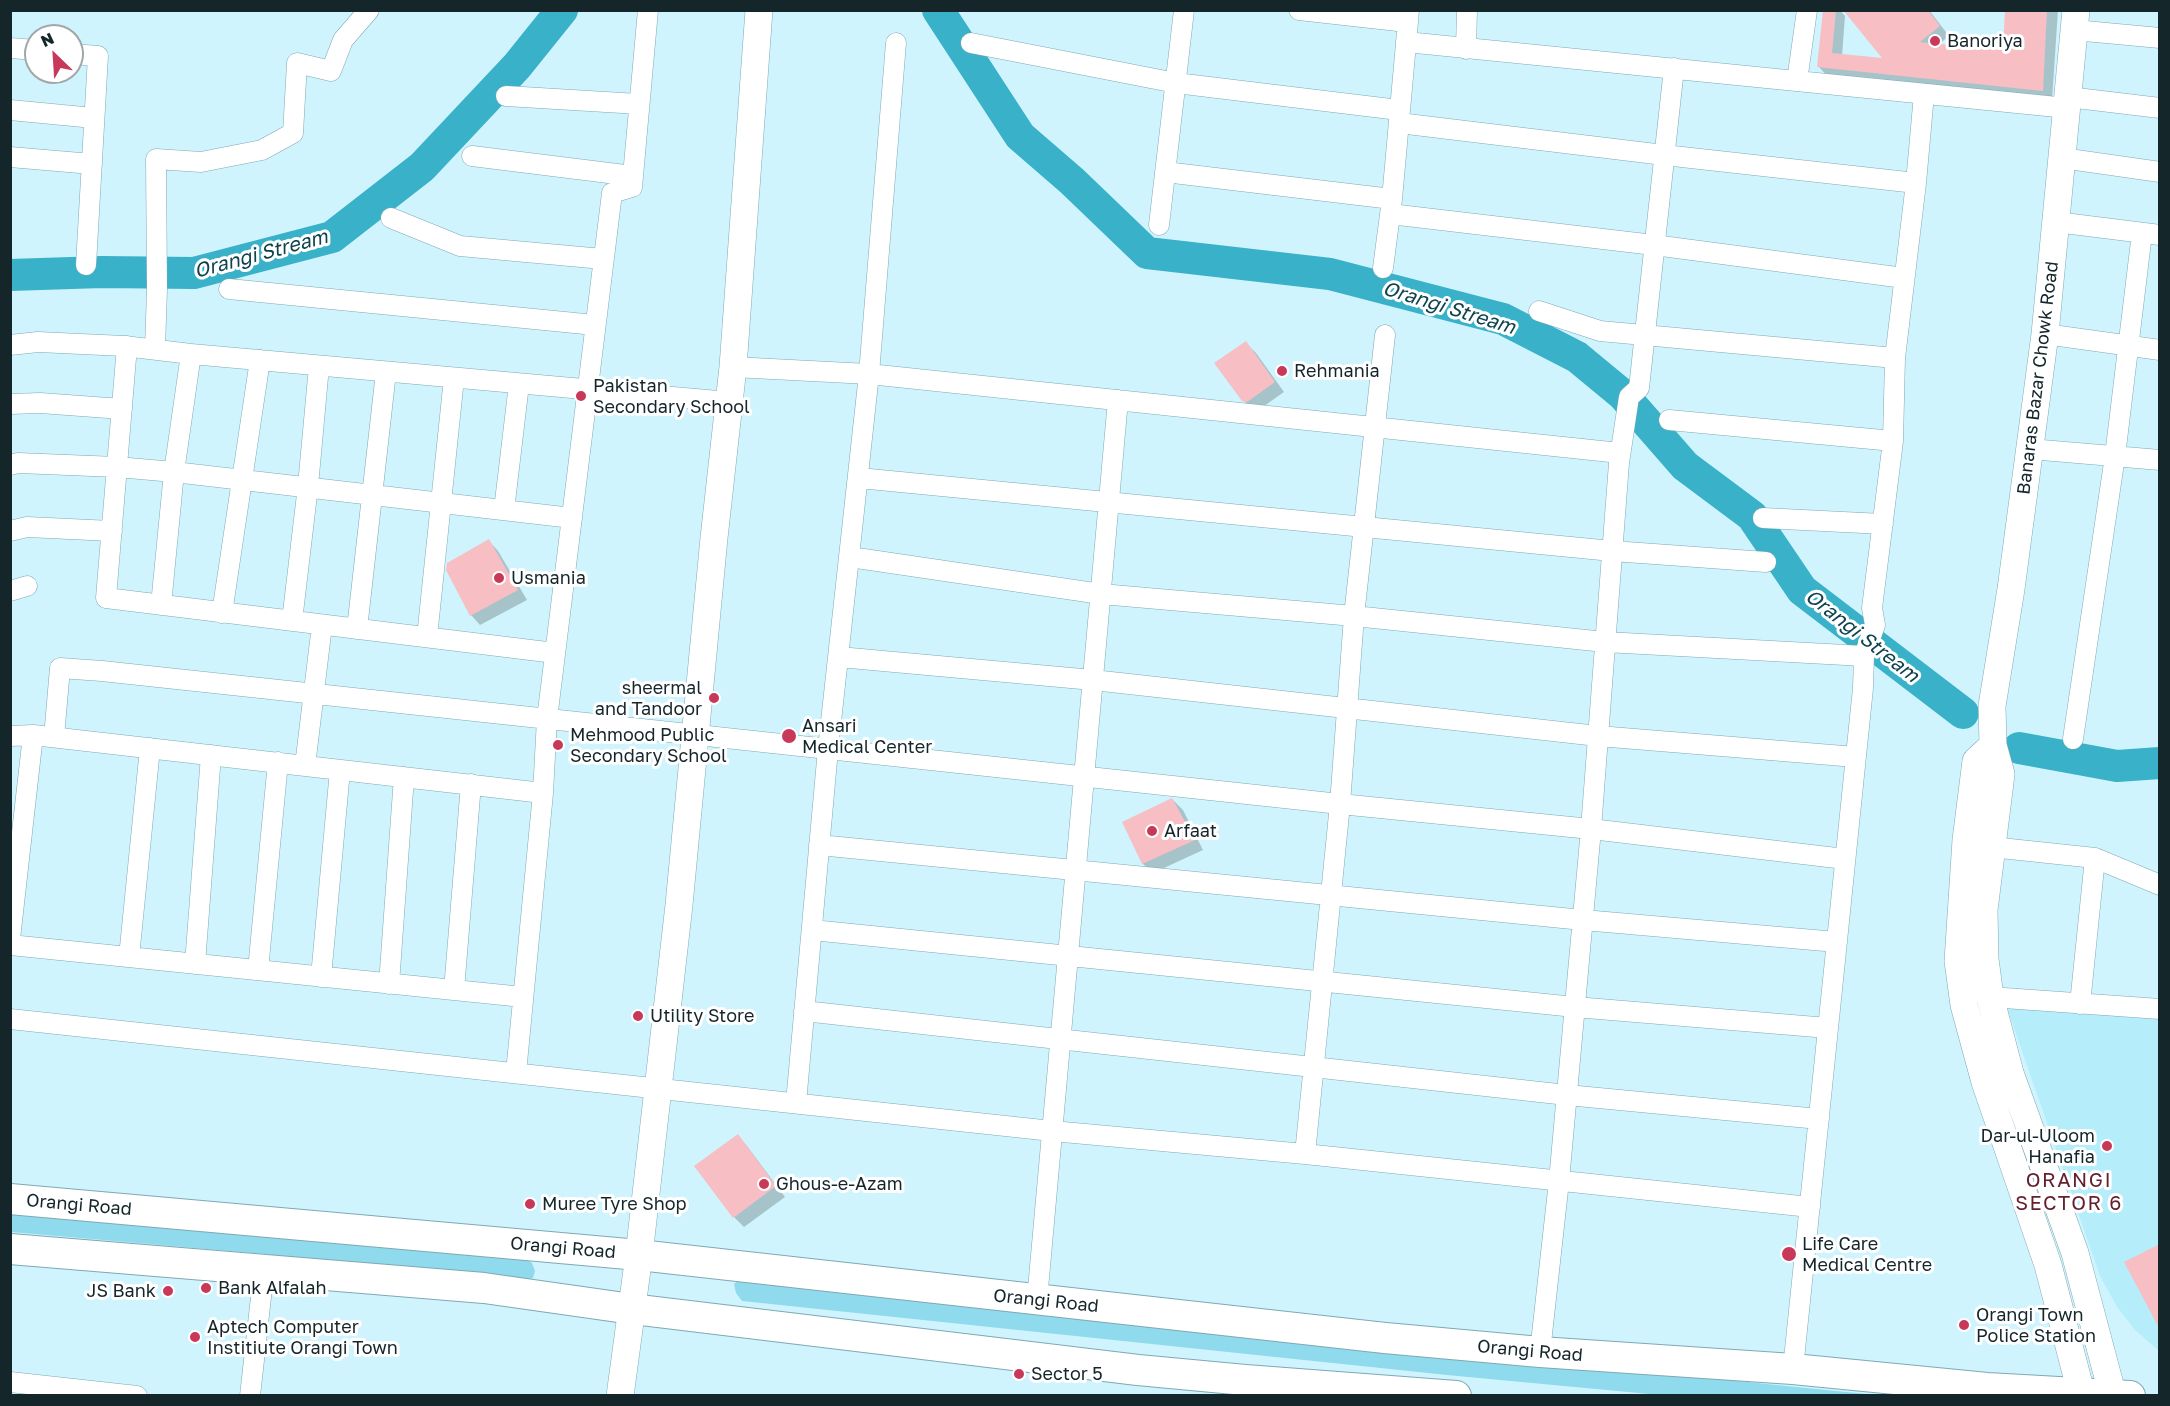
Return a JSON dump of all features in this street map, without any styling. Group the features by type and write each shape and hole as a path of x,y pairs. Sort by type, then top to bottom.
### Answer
{"main road":[{"path":"620,1395 639,1255 679,905 733,367 759,10"},
{"name":"Banaras Bazar Chowk Road","path":"2075,20 2045,334 1992,706 1993,745 2001,774 1984,910 1985,959 1990,997 2010,1073 2075,1253 2119,1395"},
{"path":"1993,745 1976,761 1966,840 1958,961 1964,1005 1985,1082 2048,1265 2083,1394"},
{"name":"Orangi Road","path":"10,1199 639,1255 1037,1300 1540,1352 1793,1369 1987,1388 2119,1395"},
{"path":"10,1249 484,1288 632,1309 1138,1370 1244,1388 1456,1395"}],"street":[{"path":"155,349 158,289 156,159 201,162 262,150 293,133 297,63 331,72 343,40 369,10"},
{"path":"516,1073 543,793 547,719 603,259 612,193 632,187 648,10"},
{"path":"1159,225 1184,10"},
{"path":"1299,10 1408,16 1391,206 1383,268"},
{"path":"1466,49 1467,10"},
{"path":"1797,81 1807,10"},
{"path":"2075,20 2160,38"},
{"path":"1406,42 1924,94 2160,108"},
{"path":"971,43 1176,82 1399,116 1664,155 1916,183"},
{"path":"796,1103 828,749 869,374 896,44"},
{"path":"84,55 98,57 86,265"},
{"path":"1540,1352 1560,1181 1592,829 1619,458 1629,397 1639,388 1674,68"},
{"path":"1793,1369 1863,688 1864,656 1875,625 1872,608 1893,441 1895,358 1924,94"},
{"path":"506,96 639,105"},
{"path":"10,110 94,118"},
{"path":"472,156 633,176"},
{"path":"10,157 92,164"},
{"path":"2062,158 2160,172"},
{"path":"1165,172 1654,244 1904,278"},
{"path":"391,218 460,246 603,259"},
{"path":"2056,222 2151,234 2128,345 2115,456 2073,739"},
{"path":"230,289 595,325"},
{"path":"1539,311 1600,331 1895,358"},
{"path":"1305,1154 1340,804 1354,616 1385,334"},
{"path":"2045,334 2160,350"},
{"path":"10,345 38,342 127,346 587,391 729,402"},
{"path":"127,346 106,598 555,653"},
{"path":"160,605 174,472 191,354"},
{"path":"222,612 260,360"},
{"path":"292,621 319,366"},
{"path":"733,367 869,374 1375,427 1619,458"},
{"path":"357,629 386,372"},
{"path":"427,637 454,378"},
{"path":"504,510 519,384"},
{"path":"1037,1300 1118,400"},
{"path":"10,404 40,403 122,409"},
{"path":"1669,420 1893,441"},
{"path":"2030,449 2156,459"},
{"path":"10,465 18,463 117,467 174,472 572,518"},
{"path":"859,478 1612,551 1766,562"},
{"path":"1763,518 1883,524"},
{"path":"10,531 27,527 112,531"},
{"path":"850,557 1101,594 1354,616 1605,642 1864,656"},
{"path":"305,766 322,625"},
{"path":"839,657 1093,681 1598,736 1856,757"},
{"path":"54,737 60,668 1592,829 1845,859"},
{"path":"10,735 54,737 543,793"},
{"path":"10,939 33,735"},
{"path":"129,957 150,748"},
{"path":"195,964 211,755"},
{"path":"258,970 278,762"},
{"path":"321,977 340,770"},
{"path":"389,984 404,777"},
{"path":"454,990 471,784"},
{"path":"819,845 1583,920 1837,942"},
{"path":"1991,846 2095,858 2160,885"},
{"path":"2080,1004 2095,858"},
{"path":"812,930 1575,1007 1828,1028"},
{"path":"10,945 523,997"},
{"path":"1990,997 2160,1009"},
{"path":"804,1011 1567,1095 1819,1119"},
{"path":"10,1019 1052,1131 1305,1154 1810,1207"},
{"path":"250,1395 264,1270"},
{"path":"10,1382 137,1395"}],"shaded area":[{"name":"Dar-ul-Uloom Hanafia","path":"2006,1005 2159,1017 2159,1351 2135,1330 2117,1307 2100,1276"},
{"path":"10,1208 525,1258 532,1263 535,1271 533,1278 523,1282 264,1254 11,1232"},
{"path":"740,1279 1876,1395 1660,1395 1447,1375 742,1301 736,1293 734,1284"}],"building":[{"name":"Banoriya","path":"1823,10 1836,10 1832,53 1882,58 1843,10 1928,10 1940,26 1920,42 2003,50 2005,10 2047,10 2043,91 1817,67"},
{"path":"1246,341 1275,382 1247,402 1242,401 1214,363"},
{"path":"489,539 518,590 470,616 446,570 447,563"},
{"path":"1172,798 1195,840 1142,864 1122,822"},
{"path":"738,1134 776,1186 733,1218 694,1166"},
{"path":"2160,1244 2160,1330 2124,1262"}],"waterway":[{"name":"Orangi Stream","path":"10,275 102,272 194,273 332,237 422,167 517,66 562,10"},
{"name":"Orangi Stream","path":"938,10 1020,136 1072,181 1147,253 1330,274 1503,319 1577,357 1623,395 1685,466 1752,516 1802,590 1963,713"},
{"name":"Orangi Stream","path":"2019,748 2117,766 2160,763"}],"place":[{"name":"Banoriya","path":"1935,41"},
{"name":"Rehmania","path":"1282,371"},
{"name":"Pakistan Secondary School","path":"581,396"},
{"name":"Usmania","path":"499,578"},
{"name":"sheermal and Tandoor","path":"714,698"},
{"name":"Ansari Medical Center","path":"789,736"},
{"name":"Mehmood Public Secondary School","path":"558,745"},
{"name":"Arfaat","path":"1152,831"},
{"name":"Utility Store","path":"638,1016"},
{"name":"Dar-ul-Uloom Hanafia","path":"2107,1146"},
{"name":"Ghous-e-Azam","path":"764,1184"},
{"name":"Muree Tyre Shop","path":"530,1204"},
{"name":"Life Care Medical Centre","path":"1789,1254"},
{"name":"Bank Alfalah","path":"206,1288"},
{"name":"JS Bank","path":"168,1291"},
{"name":"Orangi Town Police Station","path":"1964,1325"},
{"name":"Aptech Computer Institiute Orangi Town","path":"195,1337"},
{"name":"Sector 5","path":"1019,1374"}],"district":[{"name":"ORANGI SECTOR 6","path":"2069,1192"}]}
